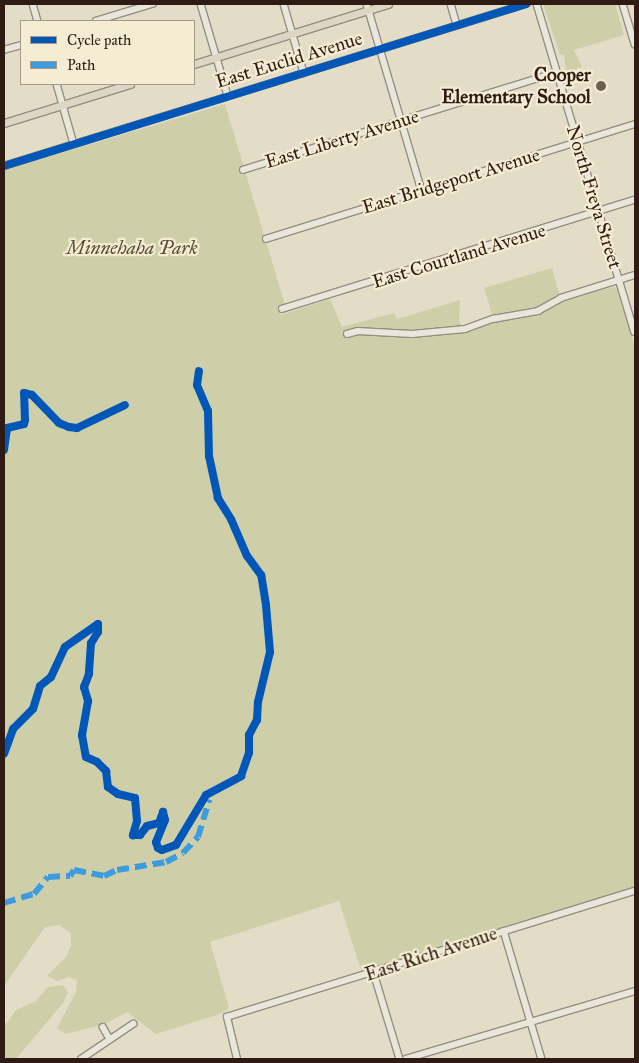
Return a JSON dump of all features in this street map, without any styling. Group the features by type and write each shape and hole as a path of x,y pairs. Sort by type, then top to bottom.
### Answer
{"main road":[{"path":"195,64 368,7 388,4"},
{"path":"4,123 127,85"}],"street":[{"path":"33,4 38,20"},
{"path":"99,20 152,4"},
{"path":"200,4 228,96"},
{"path":"284,4 304,72"},
{"path":"451,4 457,25"},
{"name":"East Euclid Avenue","path":"4,166 526,4"},
{"name":"North Freya Street","path":"537,4 635,332"},
{"path":"623,4 635,44"},
{"path":"368,7 422,190"},
{"path":"4,50 20,45"},
{"name":"East Liberty Avenue","path":"243,170 557,72"},
{"path":"57,85 74,144"},
{"name":"East Bridgeport Avenue","path":"266,239 635,124"},
{"name":"East Courtland Avenue","path":"282,309 635,200"},
{"path":"347,334 366,331 412,334 465,329 493,319 538,311 572,294 635,275"},
{"name":"East Rich Avenue","path":"237,1059 227,1017 635,891"},
{"path":"504,931 542,1059"},
{"path":"374,973 400,1059"},
{"path":"406,1059 635,991"},
{"path":"81,1059 133,1024"},
{"path":"103,1028 110,1040"}],"green space":[{"path":"543,4 615,4 624,35 574,50 582,67 566,72 564,54 560,55"},
{"name":"Minnehaha Park","path":"225,104 285,305 278,308 281,315 330,299 342,327 394,313 397,319 460,300 459,322 463,327 493,317 484,288 552,268 561,300 614,287 619,290 635,347 635,888 362,973 339,901 210,942 229,1008 220,1014 156,1034 127,1012 105,1024 65,1034 57,1028 76,992 77,980 69,977 57,981 47,976 66,957 71,945 71,933 59,925 45,927 4,986 4,170"},
{"path":"63,985 68,993 63,1003 16,1059 4,1059 4,1027 16,1010 36,1001 48,987"}],"marked path":[{"path":"4,903 34,894 48,877 70,876 74,870 104,876 117,870 166,862 183,853 198,837 209,800"}],"cycle path":[{"path":"4,166 526,4"},
{"path":"4,754 13,729 33,709 40,686 51,677 65,647 98,624 98,632 91,643 89,674 84,687 88,701 82,735 86,757 97,762 106,771 108,787 118,794 135,798 137,821 133,835 140,835 147,826 159,823 163,812 165,820 156,842 158,848 162,850 176,845 206,795 241,776 249,753 249,735 257,720 258,702 270,652 266,605 261,575 247,556 231,519 218,498 209,456 208,411 197,385 199,371"},
{"path":"4,450 7,428 24,424 24,393 32,395 59,423 77,428 125,405"}],"place":[{"name":"Cooper Elementary School","path":"601,86"}]}
